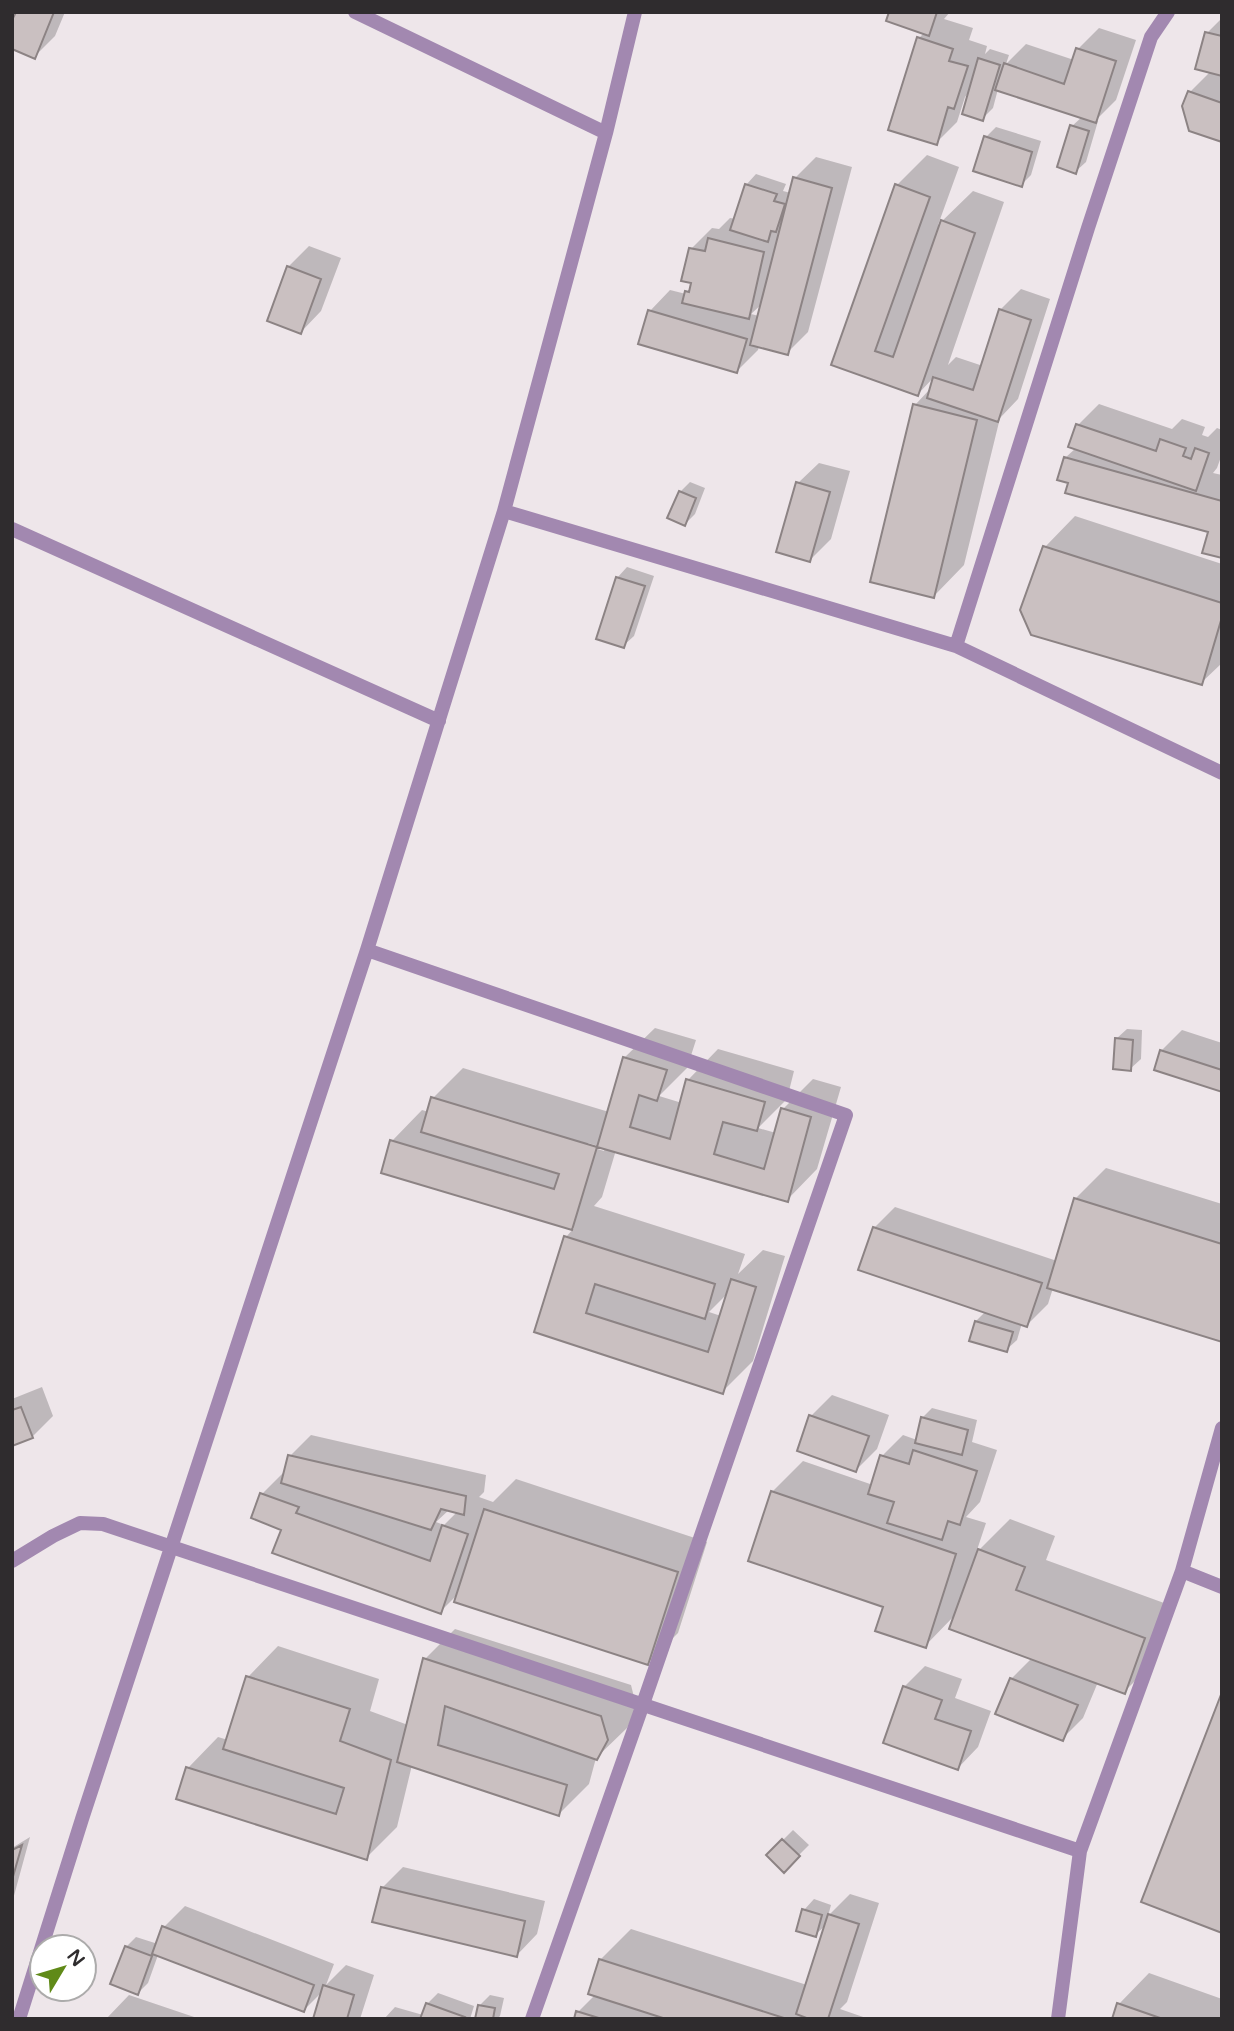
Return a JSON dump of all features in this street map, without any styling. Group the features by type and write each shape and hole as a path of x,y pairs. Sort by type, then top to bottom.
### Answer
{"street":[{"path":"355,12 606,133"},
{"path":"19,2019 367,950 439,720 503,511 606,133 635,12"},
{"path":"956,646 1083,241 1151,37 1168,12"},
{"path":"503,511 956,646 1222,773"},
{"path":"12,529 439,720"},
{"path":"367,950 846,1115 532,2019"},
{"path":"1058,2019 1080,1851 1182,1571 1222,1428"},
{"path":"12,1561 80,1523 103,1524 1080,1851"},
{"path":"1182,1571 1222,1587"}],"building":[{"path":"16,12 54,12 35,59 12,49 12,20"},
{"path":"889,12 937,12 929,36 886,21"},
{"path":"1205,32 1222,36 1222,76 1195,69"},
{"path":"917,37 953,49 949,61 968,66 954,109 948,107 937,145 888,130"},
{"path":"1076,48 1116,61 1096,123 995,90 1004,63 1064,84"},
{"path":"978,58 1000,65 983,121 962,114"},
{"path":"1188,91 1222,103 1222,142 1189,131 1182,106"},
{"path":"1070,125 1089,131 1076,174 1057,167"},
{"path":"984,136 1032,152 1022,187 973,171"},
{"path":"793,177 832,188 788,355 750,345"},
{"path":"745,184 777,194 774,201 785,204 776,232 771,231 768,242 730,230"},
{"path":"895,184 930,197 875,351 893,357 941,220 975,233 918,396 831,365"},
{"path":"708,238 764,252 749,319 682,303 685,291 689,292 691,283 681,281 689,248 705,251"},
{"path":"287,266 321,279 301,334 267,321"},
{"path":"999,309 1031,320 998,422 927,398 933,377 973,390"},
{"path":"648,310 747,339 737,373 638,344"},
{"path":"913,404 977,420 934,598 870,582"},
{"path":"1076,424 1156,451 1160,439 1186,448 1183,456 1191,459 1195,448 1209,453 1196,491 1068,447"},
{"path":"1064,457 1222,501 1222,558 1202,553 1208,532 1065,493 1068,483 1057,480"},
{"path":"796,482 830,492 810,562 776,552"},
{"path":"679,491 696,498 685,526 667,518"},
{"path":"1043,546 1222,603 1222,617 1202,685 1031,635 1020,610"},
{"path":"616,577 645,586 624,648 596,639"},
{"path":"1115,1038 1133,1040 1131,1071 1113,1069"},
{"path":"1160,1050 1222,1070 1222,1092 1154,1070"},
{"path":"623,1057 667,1070 657,1101 639,1095 630,1127 670,1139 686,1079 765,1102 757,1131 723,1122 714,1154 764,1169 781,1108 811,1117 788,1202 597,1147"},
{"path":"431,1097 597,1147 572,1230 381,1173 390,1140 554,1189 559,1174 421,1132"},
{"path":"1074,1198 1222,1244 1222,1342 1047,1288"},
{"path":"873,1227 1042,1283 1027,1327 858,1270"},
{"path":"564,1236 715,1284 705,1319 595,1284 586,1313 708,1352 731,1279 756,1287 723,1394 534,1332"},
{"path":"975,1321 1013,1332 1007,1352 969,1341"},
{"path":"21,1407 33,1438 12,1446 12,1410"},
{"path":"809,1415 869,1436 856,1472 797,1451"},
{"path":"921,1417 968,1430 962,1455 915,1443"},
{"path":"913,1450 977,1471 960,1525 948,1521 942,1540 887,1523 894,1502 868,1494 880,1455 909,1464"},
{"path":"288,1455 466,1496 464,1515 441,1509 431,1530 281,1483"},
{"path":"771,1491 956,1554 926,1648 875,1631 883,1607 748,1561"},
{"path":"260,1493 299,1507 296,1513 430,1561 442,1525 468,1534 441,1614 272,1553 281,1530 251,1518"},
{"path":"484,1509 678,1572 648,1665 454,1602"},
{"path":"978,1549 1025,1567 1016,1590 1145,1638 1125,1694 949,1629"},
{"path":"423,1658 601,1716 608,1740 597,1760 445,1706 438,1745 567,1785 559,1816 397,1762"},
{"path":"246,1676 350,1709 340,1741 391,1760 367,1860 176,1799 186,1767 336,1814 344,1788 223,1749"},
{"path":"1010,1678 1078,1705 1063,1741 995,1714"},
{"path":"903,1686 942,1700 935,1719 971,1731 958,1770 883,1743"},
{"path":"1222,1692 1222,1933 1141,1902"},
{"path":"782,1839 800,1856 784,1873 766,1855"},
{"path":"22,1845 12,1880 12,1850"},
{"path":"381,1887 525,1921 517,1957 372,1922"},
{"path":"802,1909 822,1915 816,1937 796,1931"},
{"path":"828,1914 859,1924 828,2019 809,2019 796,2014"},
{"path":"162,1926 314,1985 304,2012 152,1954"},
{"path":"125,1946 152,1956 138,1995 110,1984"},
{"path":"599,1959 787,2019 666,2019 588,1994"},
{"path":"323,1985 354,1995 347,2019 313,2019"},
{"path":"426,2003 465,2017 420,2019"},
{"path":"1117,2003 1163,2019 1112,2019"},
{"path":"478,2005 495,2008 493,2019 475,2019"},
{"path":"576,2011 602,2019 574,2019"}]}
